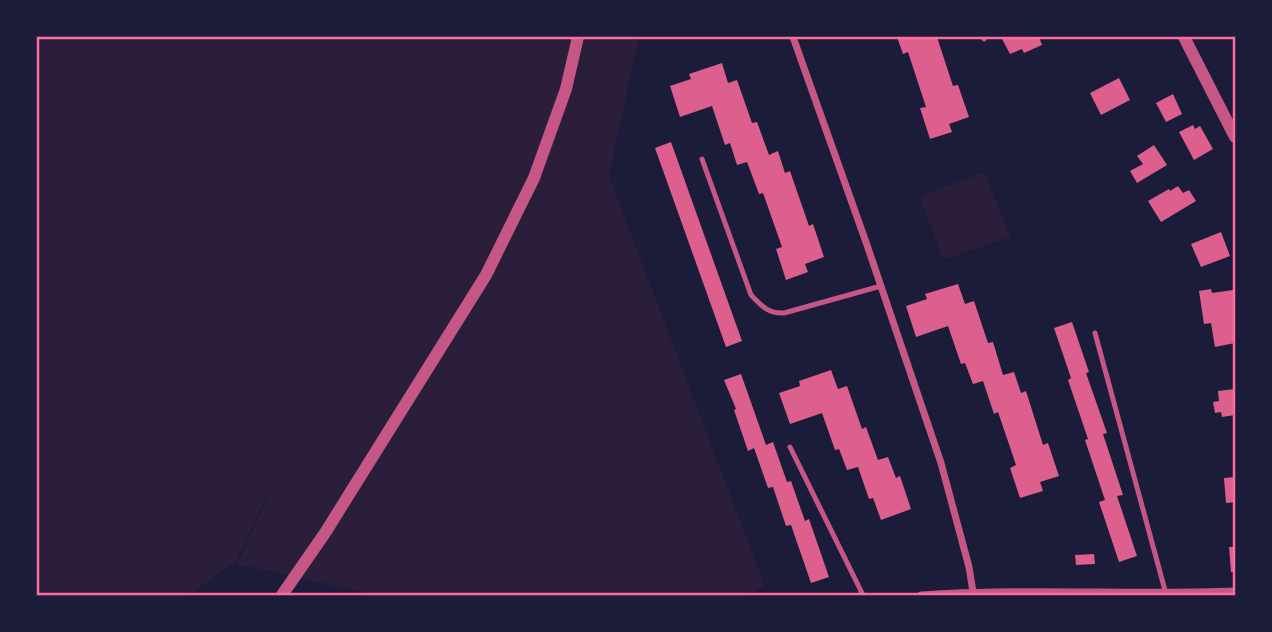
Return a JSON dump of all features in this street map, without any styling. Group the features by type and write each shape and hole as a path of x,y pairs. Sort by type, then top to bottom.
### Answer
{"street":[{"path":"284,594 486,275 534,178 565,89 578,37"},
{"path":"793,37 941,463 969,567 972,593"},
{"path":"1184,37 1235,138"},
{"path":"921,595 1166,594 1235,591"}],"lane":[{"path":"702,159 751,295 765,310 784,313 881,286"},
{"path":"1095,333 1166,594"},
{"path":"790,447 863,595"}],"shaded area":[{"path":"37,37 639,37 609,176 765,586 748,595 376,595 237,564 290,448 236,561 189,595 37,595"},
{"path":"984,172 1011,237 943,260 920,197"}],"building":[{"path":"897,37 937,37 953,86 958,85 969,117 949,124 952,132 930,139 920,108 926,107 908,52 903,54"},
{"path":"1001,37 1039,37 1042,45 1024,53 1022,49 1010,54"},
{"path":"722,63 728,83 737,80 752,123 757,122 769,155 778,151 785,173 790,171 809,226 813,224 824,257 805,264 808,272 786,280 776,249 782,247 763,193 759,194 747,162 737,165 730,143 725,145 712,106 680,117 670,86 691,79 689,74"},
{"path":"1119,78 1130,100 1101,115 1090,93"},
{"path":"1173,94 1182,114 1166,122 1156,103"},
{"path":"1193,125 1195,129 1200,126 1213,149 1194,160 1179,132"},
{"path":"671,142 742,341 726,347 655,148"},
{"path":"1154,145 1167,165 1137,183 1130,171 1143,164 1137,156"},
{"path":"1178,186 1183,193 1189,190 1196,201 1161,222 1148,201"},
{"path":"1221,232 1230,256 1201,267 1191,244"},
{"path":"958,284 965,304 974,301 988,343 993,342 1003,375 1014,372 1021,393 1026,391 1043,445 1048,443 1059,476 1040,482 1043,491 1020,498 1010,468 1016,465 998,412 994,414 983,381 973,384 965,363 961,364 948,326 916,337 906,306 927,299 925,294"},
{"path":"1211,289 1212,293 1233,290 1235,343 1215,347 1211,323 1204,324 1199,291"},
{"path":"1072,322 1107,433 1103,434 1123,495 1117,496 1137,556 1119,562 1099,502 1105,500 1085,440 1088,439 1054,328"},
{"path":"831,370 838,389 847,386 862,429 866,427 878,460 888,457 896,478 900,476 911,509 881,520 873,498 869,499 858,467 847,470 839,449 835,450 822,413 790,424 779,393 800,386 799,381"},
{"path":"741,374 766,445 773,442 805,521 809,519 829,577 811,583 791,525 786,526 773,487 768,488 754,448 748,451 724,380"},
{"path":"1235,389 1235,415 1222,417 1221,412 1215,413 1213,402 1219,401 1218,391"},
{"path":"1235,477 1235,502 1226,503 1224,478"},
{"path":"1229,547 1235,547 1235,572 1231,572"},
{"path":"1094,554 1095,564 1076,565 1075,555"}]}
